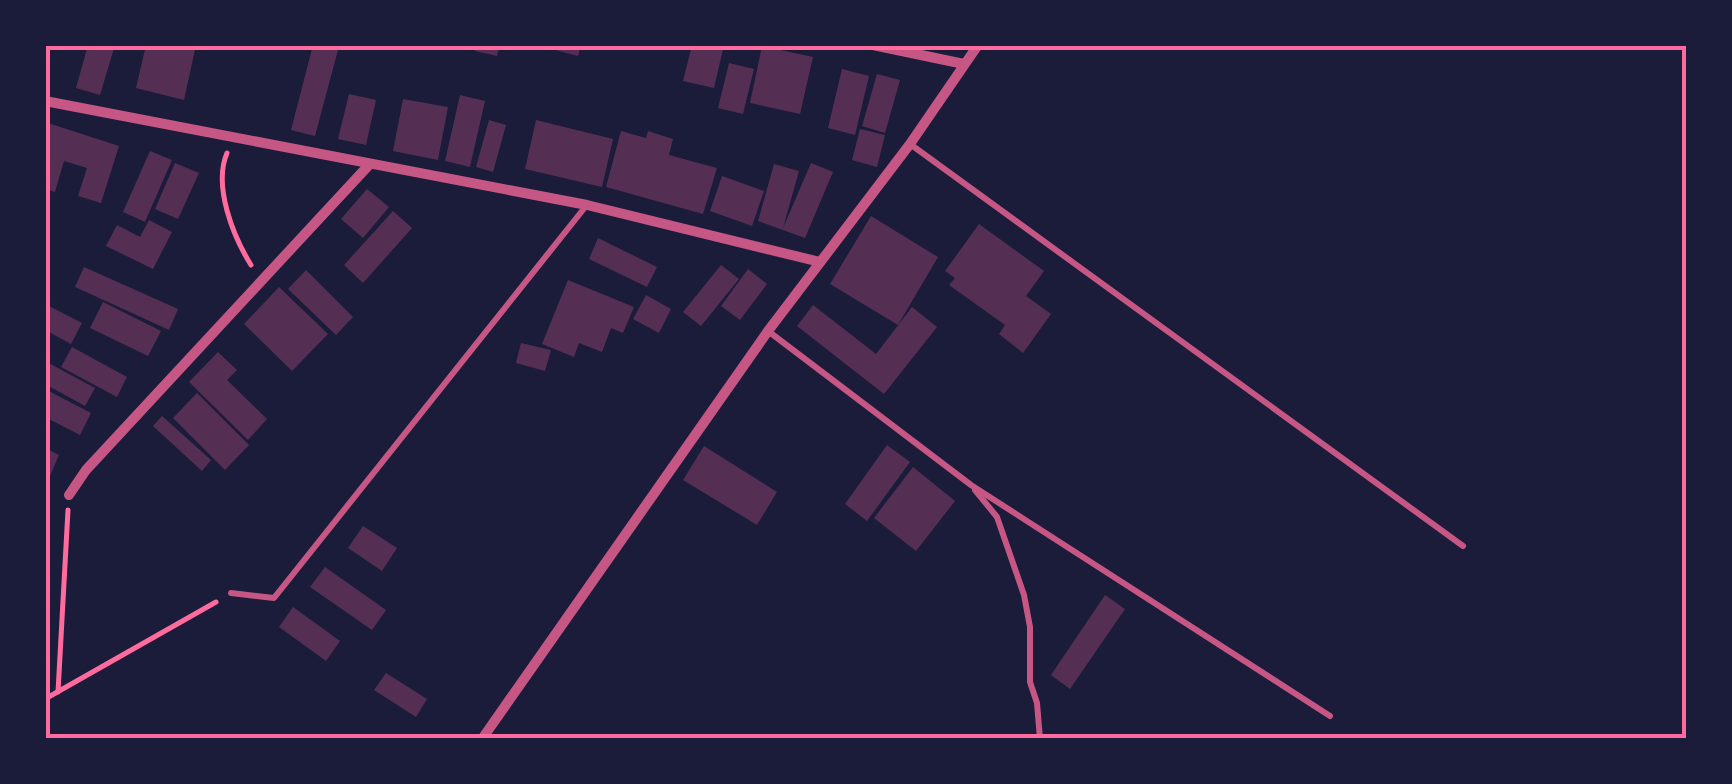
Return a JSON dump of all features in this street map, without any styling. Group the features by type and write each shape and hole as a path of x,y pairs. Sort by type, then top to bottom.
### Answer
{"street":[{"path":"873,45 964,64"},
{"path":"482,739 768,331 910,144 978,45"},
{"path":"45,101 587,206 820,262"},
{"path":"69,494 86,470 368,166"}],"lane":[{"path":"910,144 1464,546"},
{"path":"232,593 274,598 587,206"},
{"path":"768,331 971,485 1330,716"},
{"path":"971,485 998,517 1024,595 1030,627 1030,682 1039,715 1040,739"}],"path":[{"path":"234,139 221,168 227,209 242,251 260,281"},
{"path":"58,692 69,494"},
{"path":"45,699 232,593"}],"building":[{"path":"88,45 115,45 100,95 76,88"},
{"path":"146,45 196,45 184,100 136,88"},
{"path":"313,45 338,50 315,136 291,130"},
{"path":"476,45 500,45 497,56 475,51"},
{"path":"536,45 581,45 578,56"},
{"path":"692,45 724,45 714,88 683,81"},
{"path":"762,46 813,57 800,114 750,103"},
{"path":"729,63 754,69 743,114 718,108"},
{"path":"842,69 869,76 855,135 828,128"},
{"path":"877,74 900,80 885,133 862,126"},
{"path":"349,94 376,100 366,145 338,139"},
{"path":"460,95 485,101 470,167 445,161"},
{"path":"403,99 448,107 438,160 393,151"},
{"path":"489,120 506,125 493,172 476,167"},
{"path":"536,120 613,139 602,187 525,169"},
{"path":"45,122 119,146 101,203 78,196 87,168 64,161 55,192 45,189"},
{"path":"860,129 885,135 877,167 852,160"},
{"path":"621,131 646,138 648,131 673,139 669,155 717,168 703,214 606,187"},
{"path":"150,151 172,160 145,222 123,212"},
{"path":"175,163 199,173 178,219 155,209"},
{"path":"811,163 833,172 805,238 758,221 774,164 799,171 783,228"},
{"path":"722,176 764,191 752,226 710,211"},
{"path":"367,189 389,207 363,238 341,219"},
{"path":"393,211 412,228 363,283 344,265"},
{"path":"871,216 938,257 898,325 830,284"},
{"path":"149,220 172,232 153,269 106,246 117,225 140,237"},
{"path":"979,224 1044,271 1026,296 1051,314 1023,353 999,334 1005,325 949,285 955,278 945,271"},
{"path":"598,238 657,267 647,287 589,259"},
{"path":"721,265 739,279 701,326 683,312"},
{"path":"84,267 178,309 169,330 75,287"},
{"path":"748,269 767,284 740,320 721,306"},
{"path":"306,270 353,317 336,335 288,289"},
{"path":"568,280 634,307 623,333 611,328 602,352 579,343 574,357 542,344"},
{"path":"279,287 328,334 292,371 244,324"},
{"path":"646,295 671,309 659,333 633,319"},
{"path":"103,302 161,331 148,356 90,328"},
{"path":"45,304 82,323 71,344 45,330"},
{"path":"813,305 876,354 912,307 937,327 884,394 797,326"},
{"path":"521,343 551,350 545,371 516,363"},
{"path":"72,347 127,377 117,397 61,367"},
{"path":"218,352 237,370 227,380 267,419 248,440 189,382"},
{"path":"45,361 95,388 85,406 45,384"},
{"path":"45,389 91,413 80,435 45,417"},
{"path":"197,393 249,445 225,470 173,418"},
{"path":"162,416 211,460 202,471 153,426"},
{"path":"887,445 910,462 867,521 845,504"},
{"path":"704,446 777,492 757,525 683,480"},
{"path":"45,448 59,455 50,476 45,473"},
{"path":"913,467 955,501 916,551 874,518"},
{"path":"363,526 397,548 382,571 348,548"},
{"path":"325,567 386,610 372,630 310,587"},
{"path":"1105,595 1125,609 1070,689 1051,675"},
{"path":"293,607 340,641 326,661 279,627"},
{"path":"386,673 427,699 416,717 374,690"}]}
